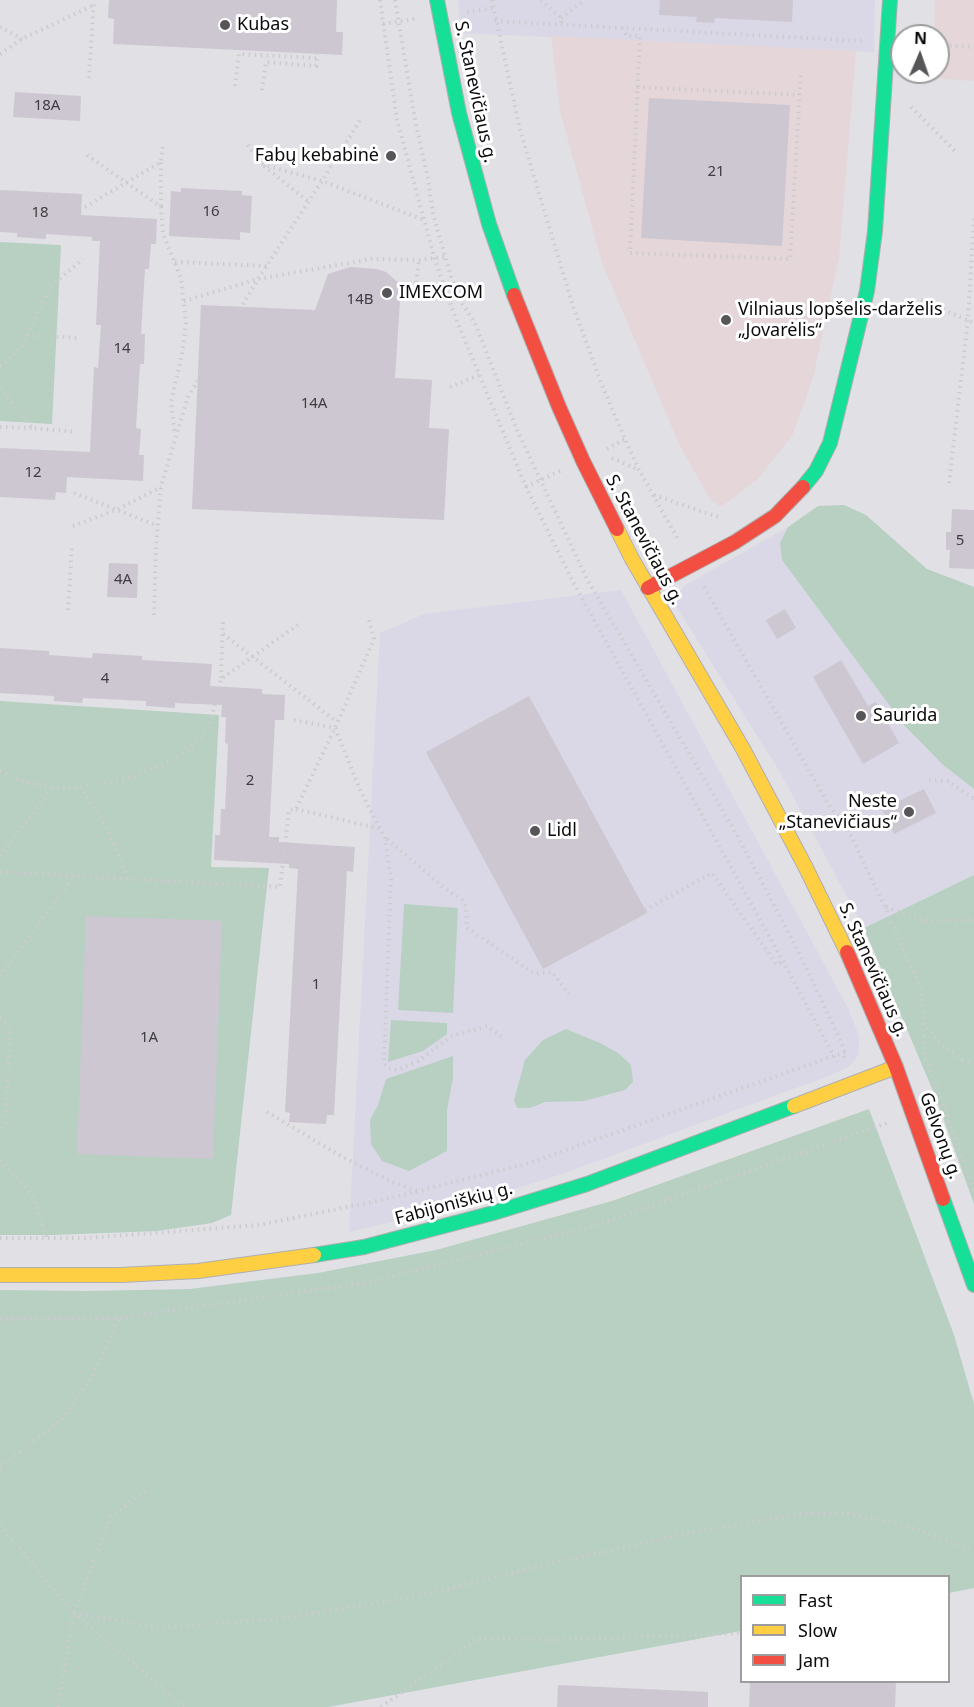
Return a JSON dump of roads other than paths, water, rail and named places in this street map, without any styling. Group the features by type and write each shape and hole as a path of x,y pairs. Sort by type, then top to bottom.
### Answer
{"street":[{"name":"S. Stanevičiaus g.","path":"437,0 470,160 497,247 525,325 583,461 648,588 783,824 854,966 896,1067"},
{"path":"648,588 735,542 775,516 793,499 816,471 830,443 867,291 875,231 890,0"},
{"name":"Fabijoniškių g.","path":"0,1275 121,1275 198,1271 364,1247 493,1213 587,1184 896,1067"},
{"name":"Gelvonų g.","path":"896,1067 974,1285"}],"place":[{"name":"Kubas","path":"225,25"},
{"name":"Fabų kebabinė","path":"391,156"},
{"name":"IMEXCOM","path":"387,293"},
{"name":"Vilniaus lopšelis-darželis „Jovarėlis“","path":"726,320"},
{"name":"Saurida","path":"861,716"},
{"name":"Neste „Stanevičiaus“","path":"909,812"},
{"name":"Lidl","path":"535,831"}]}
